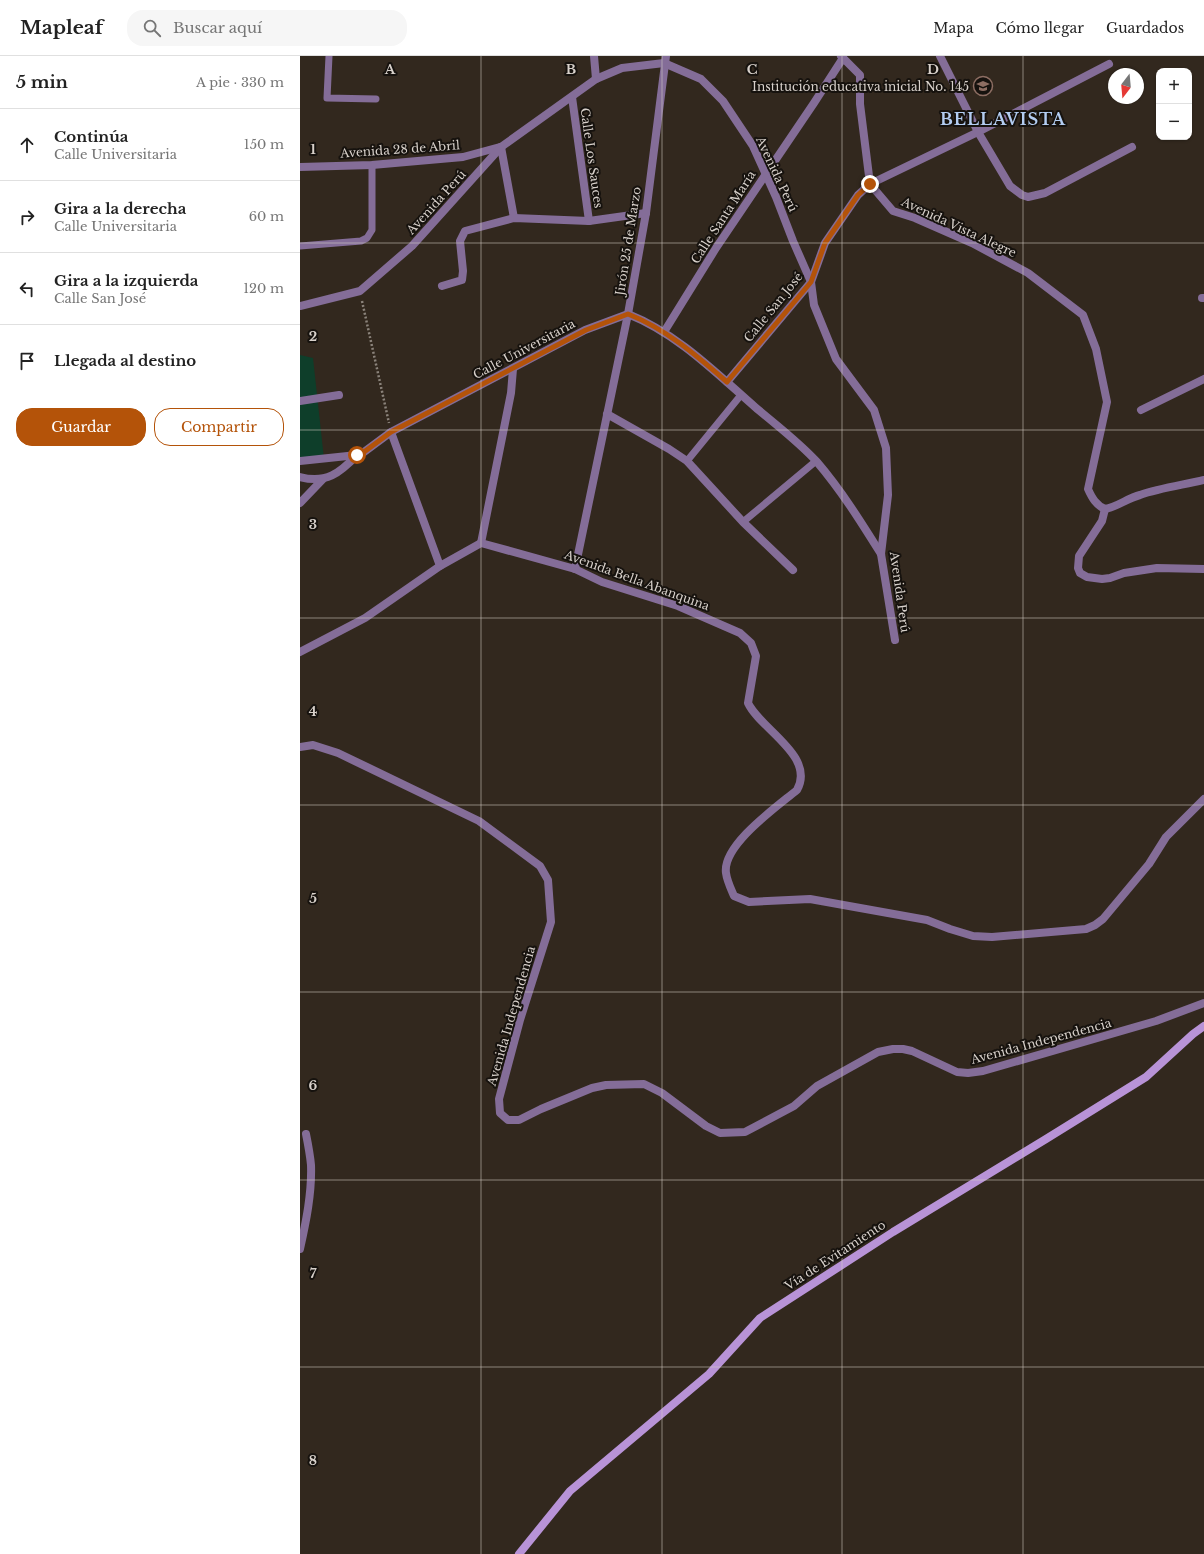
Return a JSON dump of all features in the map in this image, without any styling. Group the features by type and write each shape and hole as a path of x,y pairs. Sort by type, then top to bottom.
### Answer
{"main road":[{"name":"Vía de Evitamiento","path":"519,1554 570,1491 708,1374 760,1318 893,1232 1146,1077 1192,1034 1204,1026"}],"street":[{"path":"594,56 596,79"},
{"path":"940,56 978,132 1010,186 1015,191 1028,196 1045,194 1132,147"},
{"path":"842,57 860,75 860,104 870,184"},
{"name":"Calle Santa María","path":"664,332 716,248 814,103 842,57"},
{"name":"Avenida Perú","path":"300,306 360,291 412,246 501,147 596,79 622,68 665,60 701,79 723,101 753,146 811,282 814,304 836,359 874,410 886,448 888,495 881,554 895,640"},
{"name":"Jirón 25 de Marzo","path":"575,569 628,314 646,213 665,60"},
{"name":"Calle San José","path":"727,382 811,282 825,243 858,195 870,184 978,132 1109,64"},
{"name":"Calle Los Sauces","path":"572,97 589,221"},
{"path":"501,147 514,218"},
{"name":"Avenida 28 de Abril","path":"300,167 372,165 463,157 501,147"},
{"name":"Avenida Vista Alegre","path":"870,184 893,211 915,218 972,243 1028,273 1083,315 1096,349 1107,402 1088,489 1099,507 1105,509"},
{"path":"442,286 462,280 463,272 460,241 465,231 514,218 589,221 646,213"},
{"path":"628,314 643,320 664,332 693,352 816,461 845,498 881,554"},
{"name":"Calle Universitaria","path":"300,461 357,455 364,452 391,432 586,330 628,314"},
{"path":"300,652 365,618 440,566 481,543 510,394 513,369"},
{"path":"1141,410 1204,379"},
{"path":"300,401 339,395"},
{"path":"607,414 669,449 687,461 743,522 793,570"},
{"path":"391,432 440,566"},
{"name":"Calle Universitaria","path":"300,477 311,480 322,479 334,475 346,467 357,455"},
{"name":"Calle Universitaria","path":"300,503 322,479"},
{"path":"1204,480 1140,495 1122,501 1112,508 1105,509 1102,521 1079,556 1078,568 1080,573 1102,579 1124,573 1157,568 1204,569"},
{"name":"Avenida Bella Abanquina","path":"481,543 575,569 602,582 678,606 740,633 751,643 756,656 748,703 751,710 778,736 798,762 802,775 801,784 797,790 756,823 738,843 729,856 726,872 731,889 734,896 748,902 810,899 927,920 974,936 992,937 1086,929 1103,919 1149,864 1166,837 1204,799"},
{"name":"Avenida Independencia","path":"300,747 313,745 338,753 480,821 540,866 548,880 551,922 520,1020 499,1099 500,1113 508,1120 519,1120 541,1109 592,1088 606,1084 644,1084 662,1093 706,1126 720,1133 745,1132 794,1106 817,1086 878,1052 892,1049 903,1049 912,1051 957,1072 968,1073 983,1071 1156,1021 1204,1003"},
{"path":"300,1249 310,1187 311,1165 306,1134"}],"lane":[{"path":"329,56 327,98 376,99"},
{"path":"300,246 361,241 367,238 372,230 372,165"},
{"path":"687,461 741,395"},
{"path":"743,522 816,461"}],"path":[{"path":"360,291 391,432"}],"green space":[{"path":"300,355 313,358 324,459 300,462"}],"place":[{"name":"Institución educativa inicial No. 145","path":"983,86"}],"district":[{"name":"BELLAVISTA","path":"1003,119"}],"route":[{"path":"357,455 364,452 391,432 586,330 628,314 643,320 664,332 693,352 727,382 811,282 825,243 858,195 870,184"}]}
